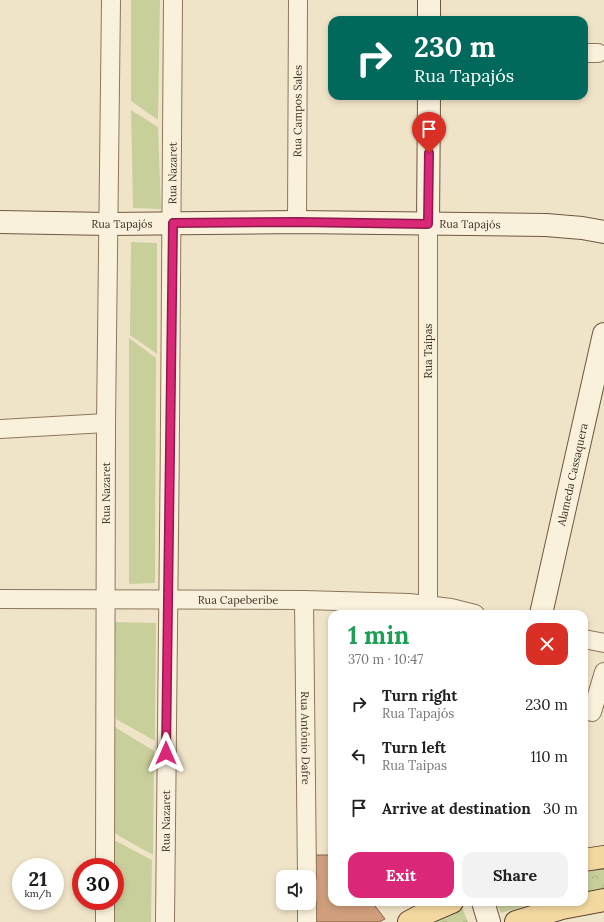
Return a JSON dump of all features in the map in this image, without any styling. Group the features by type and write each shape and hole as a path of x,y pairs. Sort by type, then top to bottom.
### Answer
{"main road":[{"path":"588,859 604,857"},
{"path":"588,903 604,900"},
{"path":"409,922 443,906"},
{"path":"516,922 572,906"}],"street":[{"name":"Rua Nazaret","path":"105,858 106,423 111,0"},
{"name":"Rua Nazaret","path":"165,922 167,600 173,223 173,0"},
{"name":"Rua Campos Sales","path":"297,222 298,0"},
{"path":"429,0 429,16"},
{"name":"Rua Taipas","path":"428,605 429,100"},
{"name":"Rua Tapajós","path":"0,222 108,224 297,222 546,225 582,228 604,232"},
{"name":"Alameda Cassaquera","path":"542,610 604,334"},
{"path":"0,429 106,423"},
{"name":"Rua Capeberibe","path":"0,599 105,598 167,600 304,600 428,605 454,610"},
{"name":"Rua Antônio Dafre","path":"304,600 307,870"},
{"path":"588,640 604,643"},
{"path":"592,712 604,672"},
{"path":"484,906 489,922"},
{"path":"105,910 105,922"},
{"path":"307,910 307,922"}],"green space":[{"path":"131,0 160,0 158,120 131,101"},
{"path":"131,110 158,127 161,209 133,208"},
{"path":"131,242 157,243 157,354 130,335"},
{"path":"129,338 156,358 155,583 129,584"},
{"path":"115,622 156,623 155,741 116,719"},
{"path":"115,727 154,751 153,855 114,833"},
{"path":"112,839 152,860 151,922 111,922 112,910 124,910 124,858 112,858"},
{"path":"604,866 604,888 588,891 588,869"},
{"path":"461,906 468,922 424,922"},
{"path":"497,906 526,906 501,913"}],"building":[{"path":"311,855 328,855 328,906 375,906 385,919 379,922 314,922 313,910 316,910 316,870 312,870"}],"route":[{"path":"166,753 173,223 297,222 428,224 429,153"}]}
